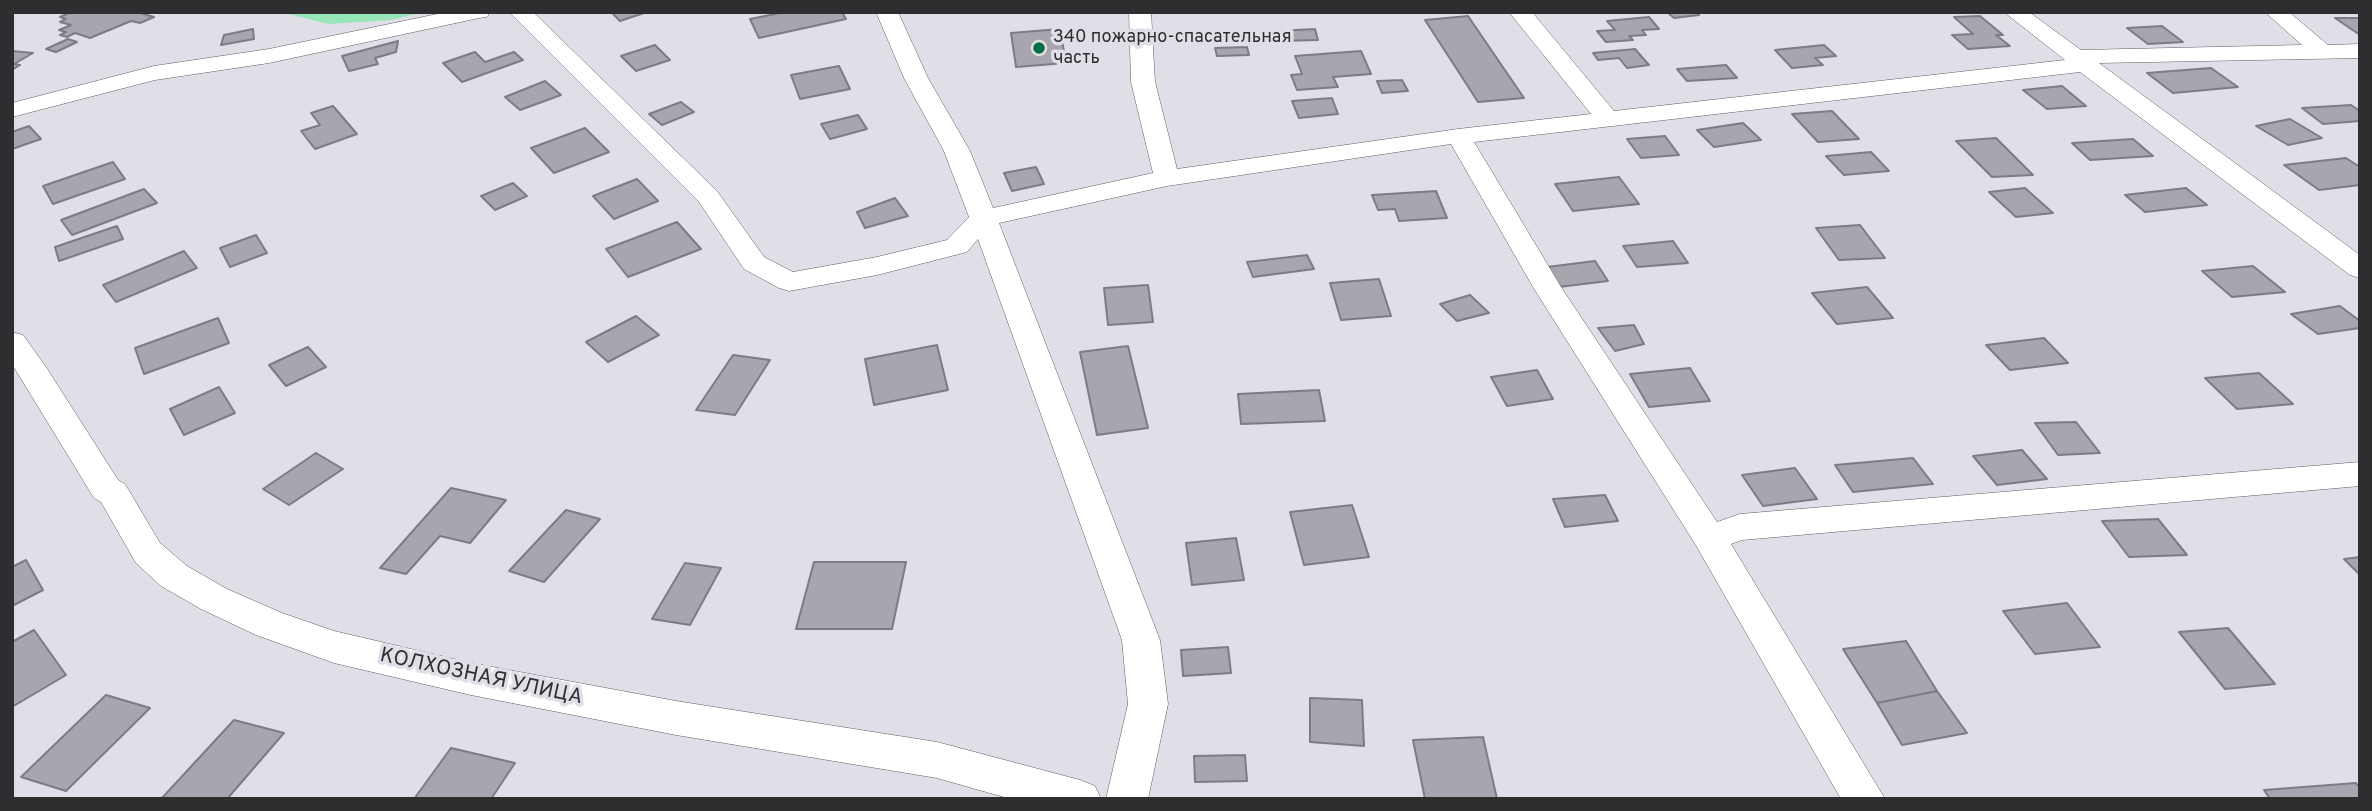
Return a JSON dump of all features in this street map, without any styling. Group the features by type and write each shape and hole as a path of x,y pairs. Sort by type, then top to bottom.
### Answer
{"street":[{"path":"12,110 154,73 269,56 479,12"},
{"path":"520,12 708,197 754,263 789,282 877,266 957,246 983,218 1167,178 1458,136 2082,61 2360,51"},
{"path":"887,12 916,78 957,151 1141,640 1148,704 1127,799"},
{"path":"1139,12 1143,82 1167,178"},
{"path":"1520,12 1607,118"},
{"path":"2015,12 2360,268"},
{"path":"2276,12 2322,51"},
{"path":"1458,136 1547,287 1709,538 1864,799"},
{"name":"КОЛХОЗНАЯ УЛИЦА","path":"12,342 35,374 106,489 113,494 148,553 174,576 214,599 269,624 334,647 471,679 676,718 937,760 1080,799"},
{"path":"1709,538 1740,527 2360,474"}],"green space":[{"path":"281,12 424,12 391,20 328,24"}],"building":[{"path":"71,12 137,12 154,17 140,23 131,21 90,38 75,33 67,37 60,35 66,32 59,30 71,25 60,22 66,19 60,17"},
{"path":"611,12 647,12 620,21"},
{"path":"785,12 842,12 846,19 759,38 750,19"},
{"path":"1667,12 1696,12 1699,15 1674,18"},
{"path":"1468,16 1524,98 1478,102 1425,20"},
{"path":"1980,16 2003,35 1996,35 2010,46 1968,49 1952,35 1973,34 1954,17"},
{"path":"1649,17 1659,29 1642,30 1646,35 1629,36 1633,40 1606,42 1597,31 1615,30 1607,21"},
{"path":"2335,18 2360,18 2360,35"},
{"path":"2162,26 2183,42 2148,44 2127,28"},
{"path":"253,29 254,39 221,45 224,35"},
{"path":"1060,29 1066,63 1016,67 1011,33"},
{"path":"1315,29 1318,40 1280,41 1278,31"},
{"path":"68,39 77,42 56,52 46,49"},
{"path":"398,41 396,52 375,58 378,64 349,71 342,56"},
{"path":"655,45 670,60 636,71 621,56"},
{"path":"1824,45 1836,56 1815,58 1823,65 1792,68 1775,50"},
{"path":"1247,47 1249,55 1217,56 1215,48"},
{"path":"1635,49 1649,65 1627,68 1619,58 1598,60 1593,53"},
{"path":"12,51 33,53 14,64 20,65 12,70"},
{"path":"1361,51 1371,74 1333,77 1338,87 1297,90 1291,75 1302,74 1295,56"},
{"path":"475,52 485,62 514,52 523,60 462,82 443,63"},
{"path":"1726,65 1737,78 1687,81 1677,69"},
{"path":"839,66 850,89 800,99 791,75"},
{"path":"2211,68 2238,87 2173,93 2147,73"},
{"path":"1402,80 1408,91 1382,93 1377,81"},
{"path":"545,81 561,95 520,110 505,97"},
{"path":"2062,86 2086,106 2047,109 2023,90"},
{"path":"1332,98 1338,114 1299,118 1292,101"},
{"path":"681,102 694,112 662,125 649,114"},
{"path":"2351,105 2360,111 2360,121 2323,124 2302,108"},
{"path":"333,106 357,134 315,149 301,131 320,125 311,113"},
{"path":"1832,111 1859,139 1818,142 1792,114"},
{"path":"858,115 867,129 830,139 821,124"},
{"path":"2290,119 2322,138 2288,145 2256,126"},
{"path":"1743,123 1761,140 1714,147 1697,130"},
{"path":"29,126 41,139 12,149 12,132"},
{"path":"585,128 609,152 554,173 531,148"},
{"path":"1665,136 1679,155 1641,158 1627,139"},
{"path":"1996,138 2033,175 1992,177 1956,141"},
{"path":"2133,139 2153,156 2090,160 2072,143"},
{"path":"1871,152 1889,171 1844,175 1826,156"},
{"path":"2346,158 2360,167 2360,185 2319,190 2284,165"},
{"path":"113,162 125,179 53,204 43,186"},
{"path":"1036,167 1044,184 1012,191 1004,173"},
{"path":"1619,177 1639,204 1573,211 1555,184"},
{"path":"637,179 658,201 614,219 593,196"},
{"path":"513,183 527,196 495,210 481,196"},
{"path":"2025,188 2053,213 2016,217 1989,192"},
{"path":"2186,188 2207,205 2145,212 2125,195"},
{"path":"144,189 157,203 72,235 61,220"},
{"path":"1436,191 1447,218 1399,221 1395,209 1378,210 1372,195"},
{"path":"895,198 908,216 865,228 857,212"},
{"path":"677,222 701,249 628,277 606,249"},
{"path":"1860,225 1885,258 1839,260 1816,228"},
{"path":"117,226 123,239 59,261 55,247"},
{"path":"256,235 267,253 230,267 220,248"},
{"path":"1673,241 1688,263 1637,267 1623,246"},
{"path":"184,251 197,268 116,302 103,285"},
{"path":"1307,255 1314,269 1253,277 1247,262"},
{"path":"1595,261 1608,281 1559,287 1547,267"},
{"path":"2253,266 2285,292 2232,297 2202,271"},
{"path":"1379,279 1391,316 1341,320 1330,283"},
{"path":"1148,285 1153,322 1108,325 1104,288"},
{"path":"1867,287 1893,318 1837,324 1812,293"},
{"path":"1470,295 1489,313 1457,321 1440,304"},
{"path":"2340,306 2360,321 2360,328 2318,334 2291,314"},
{"path":"636,316 659,335 608,362 586,342"},
{"path":"218,318 229,343 144,374 135,348"},
{"path":"1634,325 1644,344 1615,351 1598,328"},
{"path":"2044,338 2068,363 2010,370 1986,345"},
{"path":"937,345 948,390 874,405 865,359"},
{"path":"1128,346 1148,428 1097,435 1080,352"},
{"path":"308,347 326,367 286,386 269,365"},
{"path":"733,355 770,360 735,415 696,410"},
{"path":"1690,368 1710,401 1649,407 1630,374"},
{"path":"1537,370 1553,399 1507,406 1491,377"},
{"path":"2259,373 2293,404 2237,409 2205,378"},
{"path":"219,387 235,413 184,435 170,409"},
{"path":"1319,390 1325,421 1241,424 1238,394"},
{"path":"2076,422 2100,453 2058,455 2035,423"},
{"path":"2022,450 2047,479 1997,485 1973,456"},
{"path":"316,453 343,469 289,505 263,489"},
{"path":"1913,458 1933,484 1853,492 1835,465"},
{"path":"1795,468 1817,499 1763,506 1742,475"},
{"path":"451,488 506,500 470,543 440,536 406,574 380,568"},
{"path":"1605,495 1618,521 1565,527 1553,499"},
{"path":"1352,505 1369,557 1304,565 1290,512"},
{"path":"566,510 600,519 544,582 509,571"},
{"path":"2158,519 2187,555 2129,557 2102,521"},
{"path":"1236,538 1244,580 1192,585 1186,543"},
{"path":"2360,557 2360,575 2344,559"},
{"path":"26,560 43,590 12,606 12,567"},
{"path":"814,562 906,562 892,629 796,629"},
{"path":"685,563 721,568 690,625 652,619"},
{"path":"2067,603 2100,647 2035,654 2003,611"},
{"path":"2228,628 2275,684 2225,689 2179,632"},
{"path":"34,630 66,675 12,707 12,642"},
{"path":"1906,641 1937,691 1877,703 1843,649"},
{"path":"1228,647 1231,673 1183,676 1181,650"},
{"path":"1937,691 1967,733 1902,745 1877,703"},
{"path":"106,695 150,708 66,791 21,777"},
{"path":"1310,698 1362,700 1364,746 1310,742"},
{"path":"234,720 284,733 227,799 162,798"},
{"path":"1483,737 1497,799 1425,799 1413,740"},
{"path":"451,748 515,763 491,799 414,799"},
{"path":"1245,755 1247,781 1195,782 1194,756"},
{"path":"2356,783 2360,788 2360,799 2270,799 2264,790"}],"place":[{"name":"340 пожарно-спасательная часть","path":"1039,48"}]}
